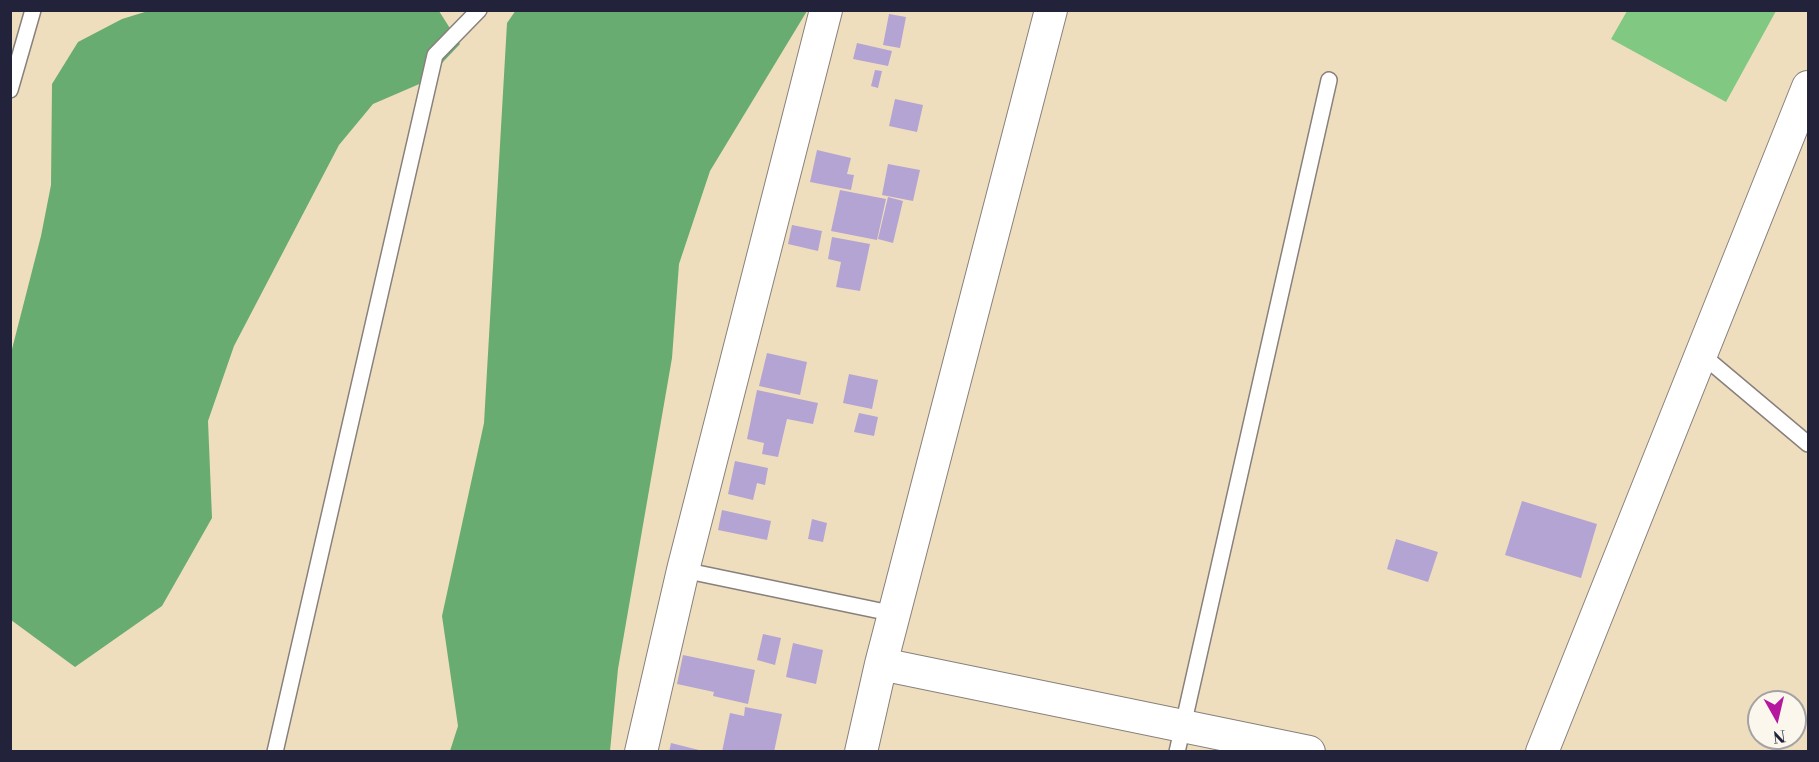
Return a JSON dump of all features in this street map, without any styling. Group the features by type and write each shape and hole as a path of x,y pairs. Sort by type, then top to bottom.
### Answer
{"street":[{"path":"641,752 683,570 826,10"},
{"path":"861,752 881,664 1051,10"},
{"path":"1542,752 1809,87"},
{"path":"881,664 1180,739 1309,752"}],"lane":[{"path":"10,90 33,10"},
{"path":"275,752 435,55 479,10"},
{"path":"1180,739 1329,80"},
{"path":"1701,354 1809,444"},
{"path":"683,570 895,614"}],"green space":[{"path":"516,10 807,11 710,171 679,264 672,358 618,669 610,751 450,751 458,726 442,616 484,423 507,23"},
{"path":"148,11 439,11 460,44 424,82 373,104 339,145 234,346 208,421 212,518 162,606 75,667 11,620 11,353 41,236 51,185 52,84 78,42 122,19"},
{"path":"1627,11 1776,11 1726,102 1611,39"}],"building":[{"path":"889,14 906,17 900,48 883,45"},
{"path":"857,43 892,51 888,66 853,59"},
{"path":"875,70 882,71 878,88 871,86"},
{"path":"895,99 923,105 917,132 889,126"},
{"path":"817,150 851,158 847,174 854,175 851,190 810,182"},
{"path":"888,164 920,170 913,201 882,195"},
{"path":"840,190 886,199 877,240 831,231"},
{"path":"888,197 903,201 893,243 878,239"},
{"path":"792,225 822,231 818,251 788,244"},
{"path":"832,237 870,244 860,291 836,287 841,262 828,259"},
{"path":"767,353 807,362 800,395 759,386"},
{"path":"849,374 878,380 872,409 843,403"},
{"path":"757,390 818,403 813,424 787,419 778,457 762,454 764,443 747,439"},
{"path":"859,413 878,417 874,436 854,432"},
{"path":"735,461 768,468 765,485 757,483 753,500 728,494"},
{"path":"1522,501 1597,524 1581,578 1505,555"},
{"path":"722,510 771,521 767,540 718,530"},
{"path":"812,519 827,523 823,542 808,539"},
{"path":"1396,539 1438,552 1428,582 1387,569"},
{"path":"763,634 781,638 775,665 757,660"},
{"path":"793,643 823,650 816,684 786,677"},
{"path":"683,655 755,670 748,704 713,696 714,692 677,684"},
{"path":"745,707 782,714 774,752 722,752 730,713 744,716"},
{"path":"671,743 703,751 703,752 669,752"}]}
